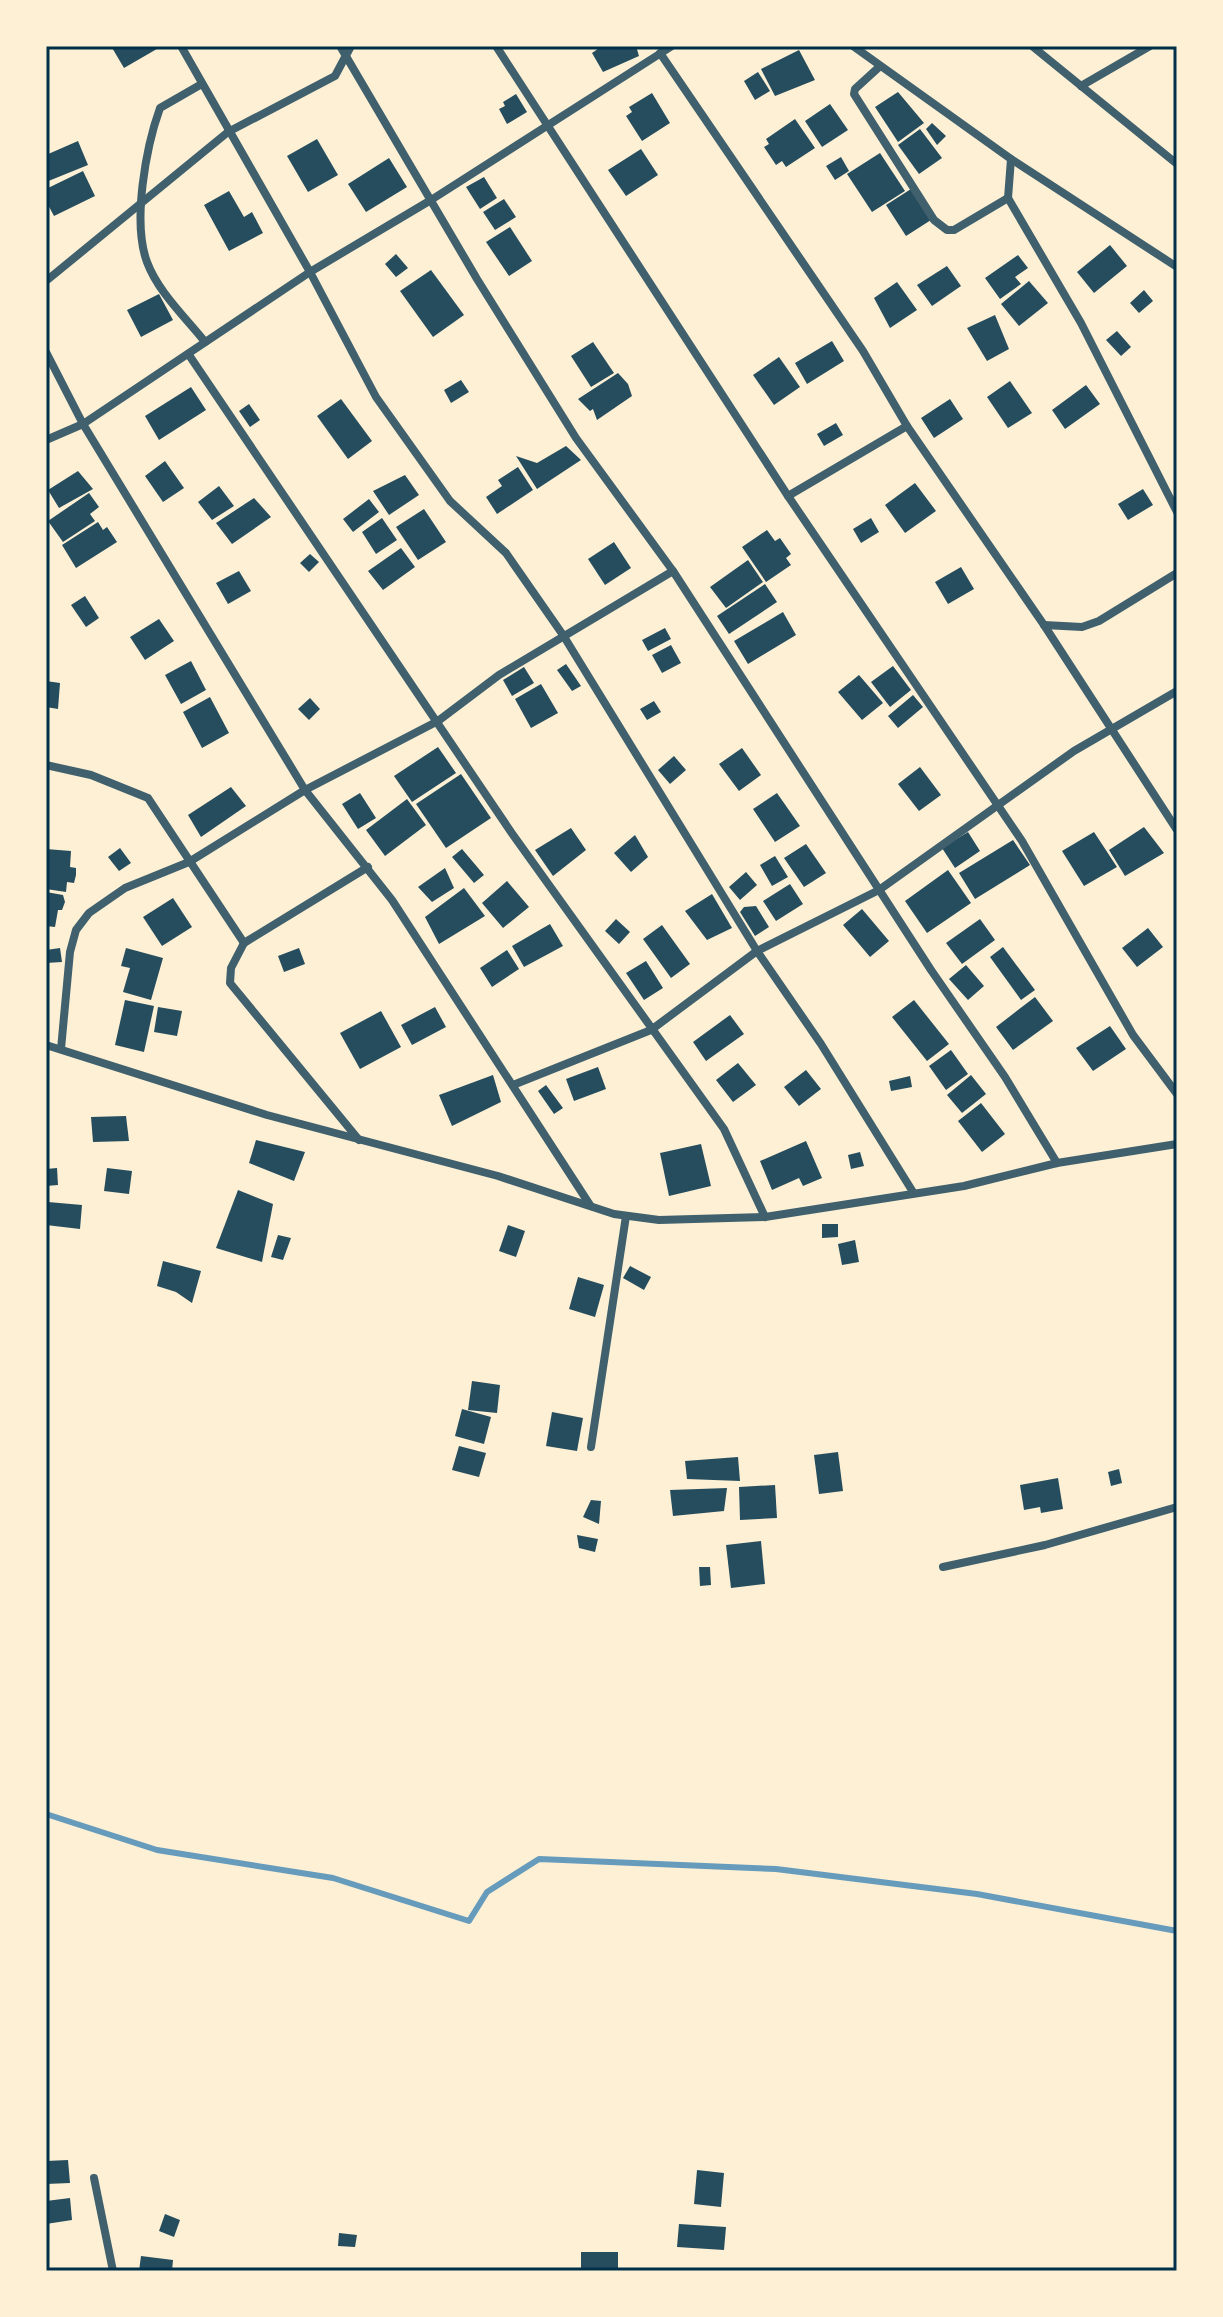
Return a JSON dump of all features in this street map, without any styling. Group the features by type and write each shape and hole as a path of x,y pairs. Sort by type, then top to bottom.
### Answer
{"street":[{"path":"181,46 200,85 310,272 376,397 450,501 506,553 563,635 757,951 821,1044 913,1192"},
{"path":"342,50 351,46"},
{"path":"496,46 788,496 1022,841 1133,1035 1177,1094"},
{"path":"46,440 83,424 310,272 431,200 672,46"},
{"path":"853,46 878,68 1011,159 1177,267"},
{"path":"1032,46 1177,164"},
{"path":"1081,86 1150,46"},
{"path":"46,281 228,132 335,76 342,50"},
{"path":"342,50 576,438 673,571 879,890 1005,1077 1057,1163"},
{"path":"660,53 863,351 907,426 1044,625 1177,830"},
{"path":"878,68 855,89 854,94 934,220 947,230 954,230 1008,198"},
{"path":"200,85 160,108 149,146 143,204 147,263 168,297 205,342"},
{"path":"1011,159 1008,198 1081,323 1177,512"},
{"path":"46,352 83,424 305,790 368,867 590,1206"},
{"path":"189,355 346,592 438,721 511,832 724,1129 765,1217"},
{"path":"788,496 907,426"},
{"path":"61,1049 65,979 76,930 89,913 125,888 189,862 305,790 438,721 499,675 673,571"},
{"path":"1044,625 1082,627 1099,621 1177,573"},
{"path":"513,1085 651,1030 757,951 879,890 1110,727 1177,691"},
{"path":"46,765 106,780 148,798 244,943"},
{"path":"360,1141 230,983 231,968 244,943 368,867"},
{"path":"46,1045 93,1063 360,1141 498,1176 626,1216 659,1220 765,1217 991,1181 1057,1163 1177,1144"},
{"path":"591,1447 626,1216"},
{"path":"943,1567 1045,1545 1177,1507"},
{"path":"94,2178 113,2271"}],"building":[{"path":"111,46 162,46 124,68"},
{"path":"602,46 636,46 639,56 603,72 592,53"},
{"path":"799,50 815,80 775,96 761,69"},
{"path":"758,72 770,91 755,100 744,81"},
{"path":"898,92 924,123 898,142 875,107"},
{"path":"652,93 670,123 642,141 626,116 632,112 629,107"},
{"path":"516,94 527,112 507,124 499,109 505,106 503,102"},
{"path":"830,104 848,130 822,147 805,121"},
{"path":"795,119 815,148 786,167 782,161 776,165 764,147 769,144 766,139"},
{"path":"932,123 946,136 937,145 926,129"},
{"path":"920,129 942,158 919,174 898,145"},
{"path":"317,139 338,175 308,192 287,156"},
{"path":"78,141 88,165 46,182 46,155"},
{"path":"641,149 658,175 626,196 608,170"},
{"path":"880,153 905,191 872,212 847,174"},
{"path":"841,157 849,171 835,180 826,166"},
{"path":"389,158 407,187 366,212 348,184"},
{"path":"83,171 95,196 54,216 46,201 46,189"},
{"path":"484,177 497,198 480,209 466,187"},
{"path":"911,189 931,220 906,236 886,205"},
{"path":"229,191 244,217 252,212 263,233 229,251 204,205"},
{"path":"504,199 516,217 495,230 483,212"},
{"path":"510,227 532,261 509,276 486,242"},
{"path":"1110,245 1127,266 1094,293 1077,272"},
{"path":"396,254 408,268 396,277 385,264"},
{"path":"1018,255 1028,268 1015,277 1021,284 1000,299 985,278"},
{"path":"947,266 961,286 932,306 917,285"},
{"path":"431,270 464,315 433,337 400,291"},
{"path":"1029,281 1048,303 1019,326 1001,304"},
{"path":"897,282 917,310 890,328 874,298"},
{"path":"1144,290 1153,301 1139,313 1130,303"},
{"path":"159,294 173,320 141,337 127,310"},
{"path":"995,315 1009,349 987,361 967,328"},
{"path":"1117,331 1131,347 1121,356 1106,340"},
{"path":"832,341 844,361 807,384 795,363"},
{"path":"593,342 614,373 591,387 571,356"},
{"path":"779,357 800,387 774,405 753,375"},
{"path":"618,373 628,384 632,396 597,420 593,409 590,411 578,399"},
{"path":"461,380 469,392 451,403 444,390"},
{"path":"1010,381 1032,413 1008,428 987,397"},
{"path":"1086,385 1100,404 1065,429 1052,410"},
{"path":"191,387 206,410 159,440 145,416"},
{"path":"341,399 372,441 348,459 317,416"},
{"path":"950,399 963,419 934,438 921,418"},
{"path":"249,404 260,420 250,427 239,411"},
{"path":"836,423 843,435 824,446 817,434"},
{"path":"566,446 581,460 537,489 516,456 537,463"},
{"path":"165,461 184,488 163,502 145,476"},
{"path":"518,467 533,490 497,514 486,497 502,486 498,480"},
{"path":"78,471 93,489 59,508 48,490"},
{"path":"405,475 419,495 389,515 373,491"},
{"path":"915,483 936,511 905,533 885,505"},
{"path":"219,486 234,506 212,520 198,502"},
{"path":"1143,489 1153,505 1128,520 1118,504"},
{"path":"89,493 99,507 90,514 95,521 63,542 48,521"},
{"path":"254,498 271,517 232,544 216,523"},
{"path":"369,499 379,512 353,532 343,519"},
{"path":"424,509 446,542 418,560 396,527"},
{"path":"382,518 397,540 376,554 362,532"},
{"path":"871,518 879,532 861,543 853,529"},
{"path":"98,522 103,530 107,527 117,542 76,568 62,545"},
{"path":"767,530 775,541 780,538 791,554 786,558 791,565 766,582 742,547"},
{"path":"614,542 631,568 605,585 588,559"},
{"path":"401,548 415,567 383,590 368,571"},
{"path":"310,554 319,562 309,572 300,563"},
{"path":"748,560 763,582 726,608 710,587"},
{"path":"961,567 974,589 948,604 935,582"},
{"path":"239,571 251,591 228,604 216,583"},
{"path":"765,584 777,602 729,634 717,616"},
{"path":"85,596 99,618 86,627 71,605"},
{"path":"783,612 796,635 748,664 734,641"},
{"path":"159,619 174,641 145,660 130,637"},
{"path":"665,628 671,639 648,651 642,640"},
{"path":"671,645 681,663 662,673 652,655"},
{"path":"191,661 206,690 181,704 165,675"},
{"path":"566,664 581,686 572,691 557,670"},
{"path":"893,666 911,690 890,707 871,682"},
{"path":"524,667 534,683 512,696 503,680"},
{"path":"859,675 883,703 862,720 838,692"},
{"path":"46,681 60,683 58,709 46,707"},
{"path":"541,684 558,713 531,728 515,699"},
{"path":"913,695 923,707 898,728 888,716"},
{"path":"210,697 229,733 202,748 183,712"},
{"path":"310,698 320,709 309,720 298,709"},
{"path":"654,701 661,712 647,720 640,709"},
{"path":"438,747 456,773 412,802 394,776"},
{"path":"742,748 761,775 739,791 719,764"},
{"path":"674,756 686,770 670,784 658,770"},
{"path":"920,767 941,795 919,811 898,784"},
{"path":"461,774 491,818 446,848 416,804"},
{"path":"231,787 246,806 201,837 188,815"},
{"path":"360,793 376,818 358,829 342,804"},
{"path":"777,793 800,826 775,842 753,809"},
{"path":"407,799 426,825 385,856 366,830"},
{"path":"1144,827 1164,853 1125,876 1109,850"},
{"path":"571,828 586,850 553,876 535,850"},
{"path":"968,832 980,851 955,868 942,848"},
{"path":"1094,832 1117,867 1084,886 1062,851"},
{"path":"635,835 648,857 631,872 614,853"},
{"path":"1013,840 1030,865 975,899 959,873"},
{"path":"806,844 826,873 804,887 784,858"},
{"path":"120,848 131,863 119,871 108,857"},
{"path":"46,849 71,851 70,867 76,868 76,875 74,883 67,882 66,892 46,889"},
{"path":"462,849 484,875 474,883 452,857"},
{"path":"775,856 788,877 772,886 760,865"},
{"path":"445,868 454,888 432,902 418,887"},
{"path":"948,870 971,903 927,933 905,901"},
{"path":"746,872 757,885 740,900 729,887"},
{"path":"507,881 529,907 503,928 482,903"},
{"path":"790,884 803,904 776,921 763,901"},
{"path":"464,888 485,916 439,944 425,917"},
{"path":"46,892 63,895 65,902 62,910 58,910 55,927 46,926"},
{"path":"712,894 732,928 707,940 685,911"},
{"path":"173,898 192,927 162,946 143,917"},
{"path":"756,906 769,927 755,936 740,912 744,907"},
{"path":"862,909 889,941 870,957 843,925"},
{"path":"616,919 630,932 619,944 605,931"},
{"path":"980,919 995,940 962,964 946,943"},
{"path":"550,924 563,946 524,967 512,946"},
{"path":"662,925 690,964 671,978 643,939"},
{"path":"1148,928 1163,947 1137,967 1122,948"},
{"path":"1003,947 1035,990 1021,1000 990,957"},
{"path":"60,948 62,962 46,963 46,950"},
{"path":"126,948 163,958 151,1000 123,992 130,968 121,966"},
{"path":"299,948 305,964 284,972 278,956"},
{"path":"507,950 519,969 492,987 480,968"},
{"path":"646,961 663,988 644,1000 626,973"},
{"path":"966,965 984,986 968,1000 949,979"},
{"path":"1035,997 1053,1021 1013,1050 996,1027"},
{"path":"125,1000 154,1006 144,1052 115,1045"},
{"path":"914,1000 949,1044 927,1061 892,1017"},
{"path":"158,1007 182,1011 177,1036 154,1032"},
{"path":"435,1007 446,1027 412,1045 401,1025"},
{"path":"381,1011 401,1047 360,1069 340,1033"},
{"path":"730,1015 744,1034 706,1061 693,1042"},
{"path":"1110,1026 1126,1049 1093,1071 1076,1048"},
{"path":"951,1050 968,1074 946,1090 929,1066"},
{"path":"738,1063 756,1085 733,1102 716,1080"},
{"path":"598,1067 606,1089 574,1101 566,1079"},
{"path":"806,1070 821,1089 799,1106 784,1087"},
{"path":"493,1075 501,1102 452,1126 439,1095"},
{"path":"971,1075 986,1094 962,1113 947,1095"},
{"path":"910,1076 912,1087 891,1091 889,1081"},
{"path":"546,1085 563,1108 554,1114 538,1091"},
{"path":"981,1103 1005,1134 982,1152 958,1121"},
{"path":"126,1116 129,1141 93,1142 91,1117"},
{"path":"256,1140 305,1152 294,1181 249,1163"},
{"path":"806,1141 822,1178 803,1186 799,1178 772,1190 760,1161"},
{"path":"701,1144 711,1186 669,1196 660,1153"},
{"path":"860,1152 864,1166 851,1169 848,1155"},
{"path":"57,1168 58,1185 46,1186 46,1169"},
{"path":"107,1168 132,1171 129,1194 104,1191"},
{"path":"238,1190 273,1204 262,1262 216,1248"},
{"path":"48,1202 82,1205 80,1229 46,1225"},
{"path":"822,1224 838,1224 838,1237 822,1238"},
{"path":"508,1225 525,1231 516,1257 499,1251"},
{"path":"278,1235 291,1238 283,1260 271,1257"},
{"path":"855,1240 859,1262 842,1265 838,1244"},
{"path":"163,1261 201,1271 192,1303 176,1292 157,1286"},
{"path":"630,1266 651,1277 644,1290 623,1278"},
{"path":"578,1277 604,1285 595,1317 569,1309"},
{"path":"472,1381 500,1385 497,1413 468,1410"},
{"path":"462,1409 491,1417 484,1444 455,1436"},
{"path":"552,1412 583,1418 577,1451 546,1446"},
{"path":"459,1446 486,1453 479,1477 452,1470"},
{"path":"838,1452 843,1491 819,1494 814,1455"},
{"path":"738,1457 740,1481 687,1479 685,1461"},
{"path":"1119,1469 1122,1483 1111,1486 1108,1472"},
{"path":"1058,1478 1063,1509 1041,1513 1040,1507 1024,1510 1020,1485"},
{"path":"775,1485 777,1518 740,1520 739,1487"},
{"path":"727,1488 724,1511 673,1516 670,1490"},
{"path":"591,1500 601,1501 599,1524 583,1517"},
{"path":"577,1535 598,1539 595,1552 579,1548"},
{"path":"761,1541 765,1584 731,1588 726,1545"},
{"path":"699,1567 710,1567 711,1585 700,1586"},
{"path":"68,2160 70,2183 46,2184 46,2161"},
{"path":"697,2170 724,2173 721,2207 694,2204"},
{"path":"70,2198 72,2220 46,2224 46,2201"},
{"path":"165,2214 180,2220 174,2237 159,2231"},
{"path":"679,2224 726,2227 724,2250 677,2247"},
{"path":"339,2233 357,2235 355,2247 338,2246"},
{"path":"581,2252 618,2252 618,2270 581,2270"},
{"path":"141,2256 173,2260 172,2271 139,2271"}],"waterway":[{"path":"46,1814 157,1850 333,1878 469,1921 487,1892 539,1859 776,1869 977,1894 1177,1931"}]}
